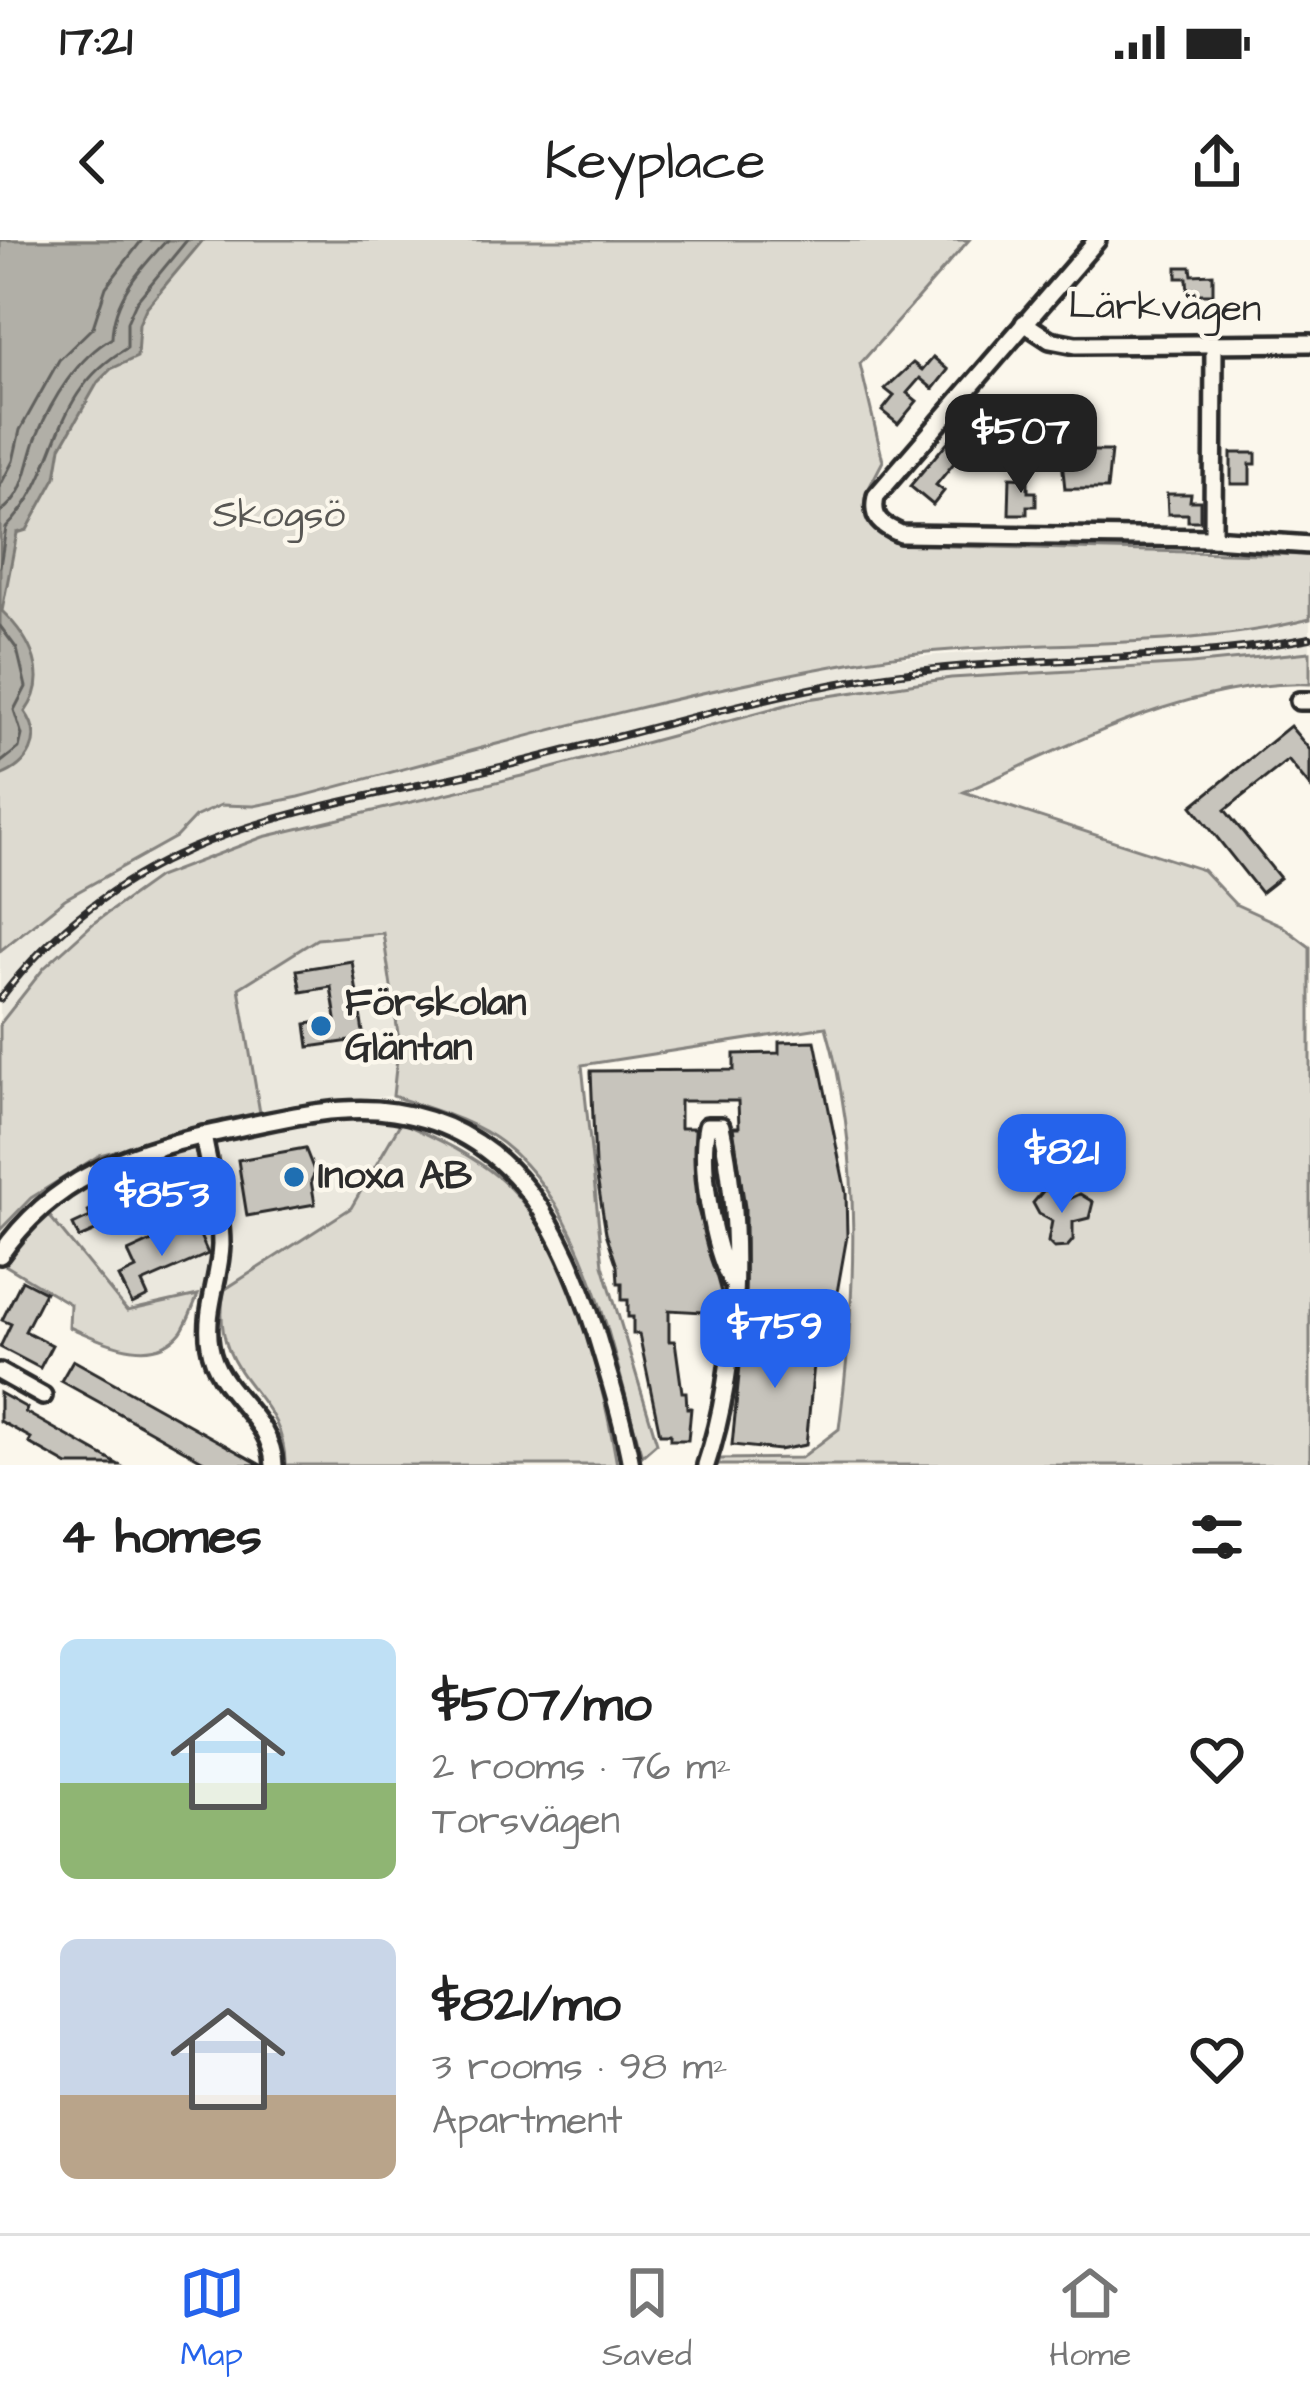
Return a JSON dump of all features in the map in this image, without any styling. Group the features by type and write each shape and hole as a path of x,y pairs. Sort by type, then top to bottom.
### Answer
{"street":[{"path":"1097,240 876,496 873,511 880,525 901,534 1214,538 1310,545"},
{"name":"Lärkvägen","path":"1024,323 1050,340 1076,346 1310,343"},
{"path":"1214,344 1214,538"},
{"path":"0,1255 38,1207 81,1177 148,1148 336,1111 392,1111 452,1129 491,1152 521,1179 559,1234 609,1375 631,1465"},
{"path":"706,1465 720,1413 731,1281 734,1190 721,1126 707,1126 704,1143 719,1258 731,1281"},
{"path":"203,1136 220,1243 209,1309 210,1349 225,1381 270,1437 274,1465"},
{"path":"0,1372 43,1396"}],"shaded area":[{"path":"1310,619 1310,652 951,678 808,699 526,775 263,837 158,877 95,922 44,968 0,1024 0,951 65,899 176,837 195,817 221,805 254,806 299,797 664,701 869,660 1225,634"},
{"name":"Förskolan Gläntan","path":"383,933 399,1040 393,1096 288,1104 260,1113 238,988 317,939"},
{"path":"345,1117 401,1122 351,1208 224,1290 127,1311 47,1213 87,1186 150,1156"}],"green space":[{"name":"Skogsö","path":"0,240 969,240 860,364 883,461 869,488 866,512 881,533 948,546 1310,555 1310,619 1201,637 977,648 866,660 652,705 299,797 254,806 221,805 195,817 176,837 65,899 0,951"},
{"path":"1310,652 1310,684 1265,686 1176,704 1089,736 964,792 1203,870 1235,904 1281,925 1310,947 1310,1465 717,1465 720,1459 801,1458 839,1429 853,1226 846,1125 826,1027 582,1065 603,1265 657,1443 642,1456 594,1287 557,1206 502,1143 450,1115 393,1096 399,1040 383,933 317,939 239,988 260,1113 100,1155 31,1198 0,1230 0,1024 44,968 95,922 158,877 263,837 526,775 808,699 951,678"},
{"path":"401,1122 464,1153 498,1177 523,1202 544,1234 563,1271 591,1351 617,1465 285,1465 274,1419 227,1345 222,1321 224,1290 351,1208"},
{"path":"47,1213 127,1311 198,1295 181,1332 169,1343 141,1350 69,1327 70,1304 5,1265"}],"water":[{"path":"0,240 203,240 146,308 139,324 137,357 111,369 98,382 61,447 56,477 27,530 17,533 2,611 34,659 36,685 25,712 33,741 19,766 0,776"}],"building":[{"path":"1177,267 1191,267 1192,275 1213,274 1213,294 1188,294 1187,278 1177,278"},
{"path":"933,357 948,370 933,389 920,378 907,393 917,401 898,424 882,411 894,396 885,389 913,363 922,370"},
{"path":"985,398 1007,422 1001,429 991,421 967,451 976,457 968,467 958,458 936,485 944,491 933,505 910,486"},
{"path":"1061,451 1111,451 1107,489 1065,489"},
{"path":"1231,453 1256,453 1256,464 1250,464 1250,484 1231,484"},
{"path":"1010,477 1028,478 1028,492 1036,492 1036,506 1027,506 1027,514 1009,514"},
{"path":"1167,494 1191,494 1190,501 1200,501 1200,521 1188,521 1188,514 1168,514"},
{"path":"1290,726 1310,750 1310,787 1288,760 1225,810 1280,878 1261,893 1192,806"},
{"path":"352,961 364,1039 309,1047 306,1024 336,1019 331,987 301,992 297,970"},
{"path":"815,1041 846,1193 847,1236 835,1304 745,1314 745,1207 733,1127 739,1127 738,1101 680,1101 680,1128 695,1128 697,1206 722,1296 721,1313 669,1310 669,1341 675,1341 682,1392 691,1408 688,1440 670,1440 670,1434 660,1434 639,1334 633,1334 633,1317 628,1317 628,1300 622,1300 622,1283 618,1283 606,1233 595,1165 591,1071 734,1070 734,1054 779,1053 779,1042"},
{"path":"305,1148 315,1173 311,1181 315,1204 247,1216 238,1160"},
{"path":"173,1178 181,1194 79,1238 73,1225 90,1217 88,1211"},
{"path":"1044,1190 1053,1191 1063,1202 1080,1194 1093,1202 1089,1218 1073,1222 1073,1240 1067,1247 1054,1248 1048,1242 1052,1221 1039,1214 1033,1203"},
{"path":"194,1222 208,1254 142,1283 148,1296 132,1304 119,1277 136,1269 128,1252"},
{"path":"22,1280 45,1292 25,1331 52,1345 40,1368 0,1347 11,1324 2,1320"},
{"path":"817,1334 806,1445 779,1450 732,1445 743,1335"},
{"path":"73,1360 261,1465 211,1465 61,1381"},
{"path":"0,1393 119,1465 68,1465 29,1443 31,1438 0,1421"}],"railway":[{"path":"0,999 54,938 112,892 173,857 238,830 306,810 862,679 974,666 1198,653 1310,638"}],"place":[{"name":"Förskolan Gläntan","path":"321,1026"},
{"name":"Inoxa AB","path":"294,1177"}]}
